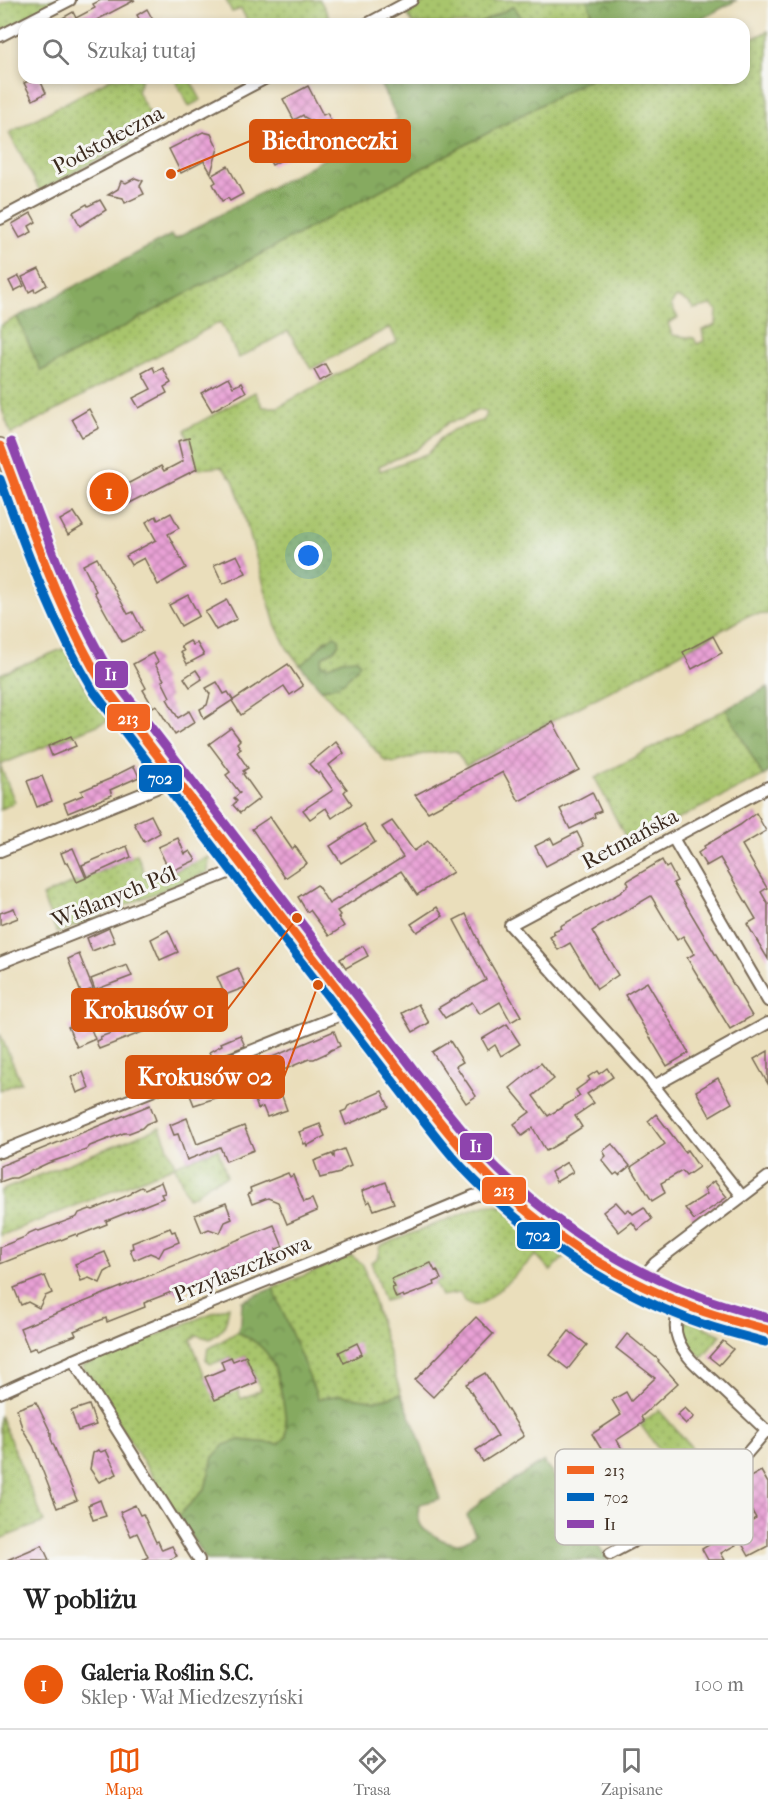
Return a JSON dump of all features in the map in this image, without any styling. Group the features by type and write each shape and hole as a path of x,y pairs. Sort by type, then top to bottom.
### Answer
{"main road":[{"path":"0,446 64,613 86,656 114,700 465,1152 502,1190 572,1245 637,1283 683,1303 768,1330"}],"street":[{"path":"35,18 70,0"},
{"path":"378,18 412,0"},
{"path":"0,36 18,27"},
{"name":"Podstołeczna","path":"0,219 255,84"},
{"path":"0,851 176,780"},
{"name":"Retmańska","path":"654,1086 510,925 768,788"},
{"path":"673,838 768,1001"},
{"name":"Wiślanych Pól","path":"0,963 243,867"},
{"path":"0,1152 353,1010"},
{"path":"742,1196 654,1086 768,1023"},
{"path":"637,1283 655,1263 768,1177"},
{"name":"Przylaszczkowa","path":"0,1393 73,1360 473,1196 502,1190"},
{"path":"683,1303 676,1316 676,1335 681,1346 696,1364 767,1431 751,1449"},
{"path":"73,1360 199,1560"},
{"path":"610,1554 626,1545"}],"green space":[{"path":"10,0 60,0 26,18 18,18 18,22 0,32 0,5"},
{"path":"226,0 320,0 330,18 246,18 241,9 232,12"},
{"path":"430,0 587,0 592,13 583,18 521,18 514,6 491,18 410,18 406,12"},
{"path":"587,0 737,0 703,18 583,18 592,13"},
{"path":"514,6 521,18 491,18"},
{"path":"768,31 768,614 749,615 648,671 466,766 456,751 426,753 395,763 385,761 321,689 330,688 343,660 329,666 321,664 323,656 334,650 335,637 324,641 311,659 300,665 287,648 275,624 233,480 221,467 197,469 185,430 255,392 263,407 278,407 397,342 390,327 311,369 288,331 239,358 220,322 11,434 0,404 0,326 17,317 41,371 580,84 750,84 750,40","holes":["676,297 688,302 694,309 711,305 717,310 716,325 702,330 704,341 697,344 694,338 672,335 668,323 678,318 671,305","483,410 487,413 484,420 453,430 440,439 429,453 380,471 379,466 416,450 449,422 463,419 476,411"]},
{"path":"101,84 140,84 137,91 155,124 132,137 133,141 40,191 9,133"},
{"path":"177,84 192,84 201,100 189,106"},
{"path":"380,84 580,84 41,371 17,317 171,235 175,239 398,119"},
{"path":"335,636 339,639 339,644 323,656 321,664 329,666 343,660 357,659 360,664 344,682 321,689 300,665"},
{"path":"65,648 90,695 112,719 0,765 0,674"},
{"path":"768,687 768,773 763,776 726,709"},
{"path":"726,709 763,776 629,844 595,778"},
{"path":"0,765 15,802 0,810"},
{"path":"137,854 148,882 209,857 208,872 57,933 42,896"},
{"path":"0,1034 21,1082 0,1090"},
{"path":"160,1127 175,1165 218,1149 227,1176 210,1183 188,1198 175,1166 0,1236 0,1191"},
{"path":"488,1205 503,1206 565,1256 551,1271 536,1255 516,1275 477,1305 464,1301 460,1293 441,1296 434,1282 441,1279 438,1270 435,1271 431,1263 392,1279 395,1287 392,1288 396,1298 384,1301 371,1262 377,1259 380,1246"},
{"path":"352,1256 363,1265 401,1394 375,1401 341,1395 318,1399 273,1288"},
{"path":"273,1288 318,1399 341,1395 375,1401 401,1394 440,1499 419,1504 419,1519 425,1530 446,1542 466,1541 475,1534 467,1516 483,1499 544,1461 555,1478 555,1545 598,1545 608,1560 206,1560 178,1516 205,1489 213,1457 224,1445 239,1440 279,1444 286,1437 282,1396 273,1364 260,1346 237,1332 241,1322 242,1301"},
{"path":"229,1306 226,1322 219,1332 210,1339 197,1335 191,1340 205,1377 238,1390 241,1399 261,1390 246,1356 234,1362 231,1357 212,1364 206,1359 208,1349 237,1332 256,1342 270,1358 277,1374 284,1408 286,1437 280,1444 239,1440 213,1457 205,1489 178,1516 82,1366"},
{"path":"690,1320 721,1335 702,1357 688,1345 683,1337 682,1327"},
{"path":"659,1410 693,1449 658,1449 640,1424"},
{"path":"0,1415 44,1522 0,1539"}],"building":[{"path":"101,0 135,0 100,18 76,18 95,8 93,4"},
{"path":"147,9 152,18 139,18 137,15"},
{"path":"73,12 76,18 62,18"},
{"path":"25,84 42,84 46,93 33,100"},
{"path":"308,86 323,115 327,113 338,134 335,135 340,144 331,149 317,124 303,115 294,120 283,99"},
{"path":"203,132 211,134 218,148 211,173 204,161 181,173 169,149"},
{"path":"284,142 291,155 272,165 265,153"},
{"path":"228,166 243,194 230,201 228,198 222,201 213,184 216,182 212,175"},
{"path":"135,178 143,181 140,186 144,194 125,203 123,198 108,195 118,189 121,181 126,183"},
{"path":"100,200 106,210 80,226 73,212"},
{"path":"31,213 36,222 29,226 32,232 20,238 12,224"},
{"path":"39,269 47,285 35,292 34,289 29,292 22,277"},
{"path":"19,276 24,286 14,291 9,281"},
{"path":"325,364 331,375 320,381 314,370"},
{"path":"153,367 155,372 163,368 171,383 164,387 167,393 139,408 133,398 151,389 142,373"},
{"path":"228,378 233,387 241,383 246,392 212,411 201,393"},
{"path":"89,409 99,428 82,437 72,419"},
{"path":"189,438 197,469 116,510 108,494 161,466 164,471 183,461 178,441"},
{"path":"74,512 83,526 68,535 60,520"},
{"path":"171,513 179,528 168,534 186,568 158,585 144,558 131,565 126,556 156,540 146,522 156,516 158,520"},
{"path":"237,555 246,573 223,584 214,565"},
{"path":"97,558 128,614 133,612 143,631 122,642 94,592 96,591 83,565"},
{"path":"188,595 199,616 181,626 169,605"},
{"path":"227,600 237,619 216,630 205,612"},
{"path":"713,636 722,653 692,669 683,652"},
{"path":"190,641 193,645 197,643 204,655 187,664 181,652 184,651 181,646"},
{"path":"153,653 158,662 155,664 170,697 167,699 178,718 189,711 195,722 175,735 156,705 153,707 143,690 146,688 133,664"},
{"path":"288,664 303,686 290,695 284,686 241,715 232,701"},
{"path":"196,670 202,679 190,687 184,678"},
{"path":"217,682 224,694 228,692 233,700 204,719 200,709 207,705 210,694 206,688"},
{"path":"553,722 579,770 519,801 503,772 428,812 415,795"},
{"path":"231,728 240,740 237,743 241,749 237,752 248,768 243,771 245,773 243,774 260,798 240,813 233,805 237,801 234,798 240,793 226,775 230,772 209,744"},
{"path":"71,736 76,746 52,756 48,746"},
{"path":"336,742 344,753 329,765 347,789 344,792 352,804 332,818 326,808 310,819 303,810 333,790 320,772 318,774 309,764"},
{"path":"134,766 139,777 110,790 112,795 68,813 64,803 83,795 81,791"},
{"path":"42,776 52,801 37,807 27,781"},
{"path":"592,792 601,811 594,814 595,817 570,829 560,809"},
{"path":"756,813 766,831 742,845 767,888 761,892 768,904 768,959 747,924 756,919 720,858 706,866 698,853 705,848 704,846"},
{"path":"151,815 160,833 144,842 134,823"},
{"path":"270,817 292,849 295,846 307,863 285,878 252,829"},
{"path":"392,821 414,851 428,841 453,872 417,895 401,871 337,911 344,926 329,936 310,910 307,912 298,897 317,885 329,904 403,857 382,827"},
{"path":"364,824 375,842 341,863 330,846"},
{"path":"577,832 584,846 546,866 535,846 551,838 554,844"},
{"path":"178,838 185,854 190,851 196,860 170,872 158,847"},
{"path":"127,846 131,857 87,877 82,865"},
{"path":"73,848 86,878 77,882 61,853"},
{"path":"662,860 666,868 669,866 677,881 673,883 752,1016 730,1029 687,958 694,954 683,936 677,940 651,896 592,931 618,975 597,989 570,943 558,950 550,937 555,934 553,931 561,928 560,926 620,893 629,885 627,881"},
{"path":"437,907 443,916 417,932 411,924"},
{"path":"14,908 18,918 0,925 0,913"},
{"path":"466,914 478,942 521,1016 511,1022 500,1002 480,1014 472,1002 445,1018 438,1008 486,980 454,920"},
{"path":"109,928 115,942 92,951 87,938"},
{"path":"168,930 178,952 160,960 151,939"},
{"path":"363,946 368,956 346,968 340,959"},
{"path":"79,954 93,989 81,993 68,959"},
{"path":"127,965 132,976 95,990 91,979"},
{"path":"238,968 246,987 225,995 217,977"},
{"path":"647,982 689,1053 667,1066 625,995"},
{"path":"418,1004 429,1023 413,1032 402,1013"},
{"path":"87,1019 95,1039 77,1047 68,1027"},
{"path":"142,1022 145,1031 99,1049 96,1041 101,1039 100,1037"},
{"path":"507,1024 520,1044 501,1056 495,1045 488,1050 482,1039"},
{"path":"334,1031 340,1046 314,1059 274,1074 287,1110 267,1117 263,1107 258,1109 249,1083 225,1092 222,1096 194,1105 188,1090 219,1079 217,1073 249,1060 251,1066"},
{"path":"240,1035 245,1046 212,1059 209,1052 222,1045 221,1043"},
{"path":"450,1041 463,1062 456,1066 476,1096 466,1103 432,1052"},
{"path":"768,1051 768,1084 754,1059"},
{"path":"541,1063 554,1079 533,1096 548,1116 580,1096 576,1090 590,1080 588,1077 597,1071 599,1074 607,1068 613,1077 587,1094 594,1103 575,1116 582,1127 546,1151 533,1128 522,1136 514,1124 530,1112 510,1088"},
{"path":"83,1072 89,1088 77,1093 71,1077"},
{"path":"718,1078 732,1103 710,1116 696,1091"},
{"path":"382,1091 389,1107 346,1125 341,1112 348,1106"},
{"path":"150,1105 156,1120 142,1128 90,1146 86,1150 48,1163 16,1178 0,1182 0,1166"},
{"path":"656,1114 699,1167 686,1176 682,1171 661,1183 665,1193 652,1201 631,1167 665,1144 648,1121"},
{"path":"187,1118 197,1144 244,1126 254,1150 226,1161 220,1147 187,1160 178,1134 174,1135 170,1125"},
{"path":"320,1124 325,1136 307,1146 306,1143 304,1144 299,1132"},
{"path":"612,1144 630,1166 619,1175 617,1173 614,1175 602,1160 606,1156 603,1151"},
{"path":"344,1149 351,1166 340,1173 320,1178 314,1161 332,1154 334,1157 334,1153"},
{"path":"567,1162 573,1172 556,1182 551,1172"},
{"path":"288,1173 290,1177 293,1175 304,1202 312,1199 317,1211 287,1224 278,1202 268,1198 252,1204 248,1194 251,1192 250,1188"},
{"path":"714,1181 727,1197 694,1220 685,1208 707,1194 704,1189"},
{"path":"161,1182 165,1193 161,1194 163,1198 106,1221 107,1224 0,1264 0,1247 36,1230 39,1231 77,1217 79,1213 93,1210 131,1194 141,1187 145,1189"},
{"path":"386,1182 394,1203 374,1210 370,1201 367,1203 362,1191"},
{"path":"616,1202 625,1212 629,1209 633,1214 644,1207 652,1219 638,1230 632,1222 619,1232 603,1212"},
{"path":"226,1203 232,1219 225,1222 220,1233 209,1229 202,1232 195,1215"},
{"path":"274,1225 283,1247 276,1249 277,1253 239,1268 237,1265 212,1276 213,1279 144,1303 145,1307 107,1322 106,1318 74,1331 76,1335 37,1350 36,1347 29,1350 20,1328"},
{"path":"170,1228 172,1232 175,1231 179,1242 164,1248 159,1257 150,1253 134,1260 130,1249 133,1248 132,1243"},
{"path":"105,1252 112,1268 105,1272 100,1283 89,1278 81,1281 75,1264"},
{"path":"431,1263 441,1279 434,1282 435,1285 396,1298 392,1288 395,1287 391,1279"},
{"path":"45,1276 52,1293 45,1296 39,1308 28,1302 21,1305 14,1288"},
{"path":"476,1317 493,1334 433,1397 415,1380"},
{"path":"569,1331 587,1345 568,1369 550,1355"},
{"path":"627,1334 659,1360 678,1383 641,1417 644,1422 617,1440 622,1449 601,1449 592,1434 621,1415 612,1400 626,1392 631,1401 655,1378 616,1348"},
{"path":"723,1341 733,1349 719,1365 709,1357"},
{"path":"357,1343 362,1354 344,1363 339,1352"},
{"path":"246,1356 257,1382 215,1400 205,1377 224,1369 221,1361 231,1357 233,1361"},
{"path":"485,1373 524,1436 483,1462 476,1450 498,1436 466,1384"},
{"path":"36,1402 51,1433 51,1439 77,1500 57,1508 33,1446 22,1428 17,1409"},
{"path":"89,1405 96,1425 78,1431 71,1411"},
{"path":"685,1408 694,1417 686,1424 677,1415"},
{"path":"98,1450 101,1452 106,1450 117,1474 99,1482 90,1469 93,1453"},
{"path":"761,1471 768,1483 768,1546 749,1556 743,1545 753,1545 753,1520 756,1518 753,1513 753,1475"},
{"path":"100,1500 106,1516 93,1520 88,1505"},
{"path":"135,1505 140,1515 143,1514 162,1550 172,1546 177,1556 169,1560 142,1560 148,1557 137,1533 131,1536 120,1512"},
{"path":"42,1545 49,1560 7,1560"},
{"path":"709,1545 736,1545 721,1553 725,1560 708,1560 702,1549"}],"transit line":[{"name":"I1","path":"11,442 70,593 114,679 434,1096 481,1152 504,1175 555,1218 609,1254 667,1284 723,1305 768,1318"},
{"name":"213","path":"0,446 59,599 104,686 460,1146 520,1206 602,1264 694,1308 768,1330"},
{"name":"702","path":"0,479 53,615 94,692 415,1110 456,1160 512,1215 597,1275 627,1292 691,1320 765,1342"}],"place":[{"name":"Biedroneczki","path":"171,174"},
{"name":"Galeria Roślin S.C.","path":"109,492"},
{"name":"Krokusów 01","path":"297,918"},
{"name":"Krokusów 02","path":"318,985"}]}
